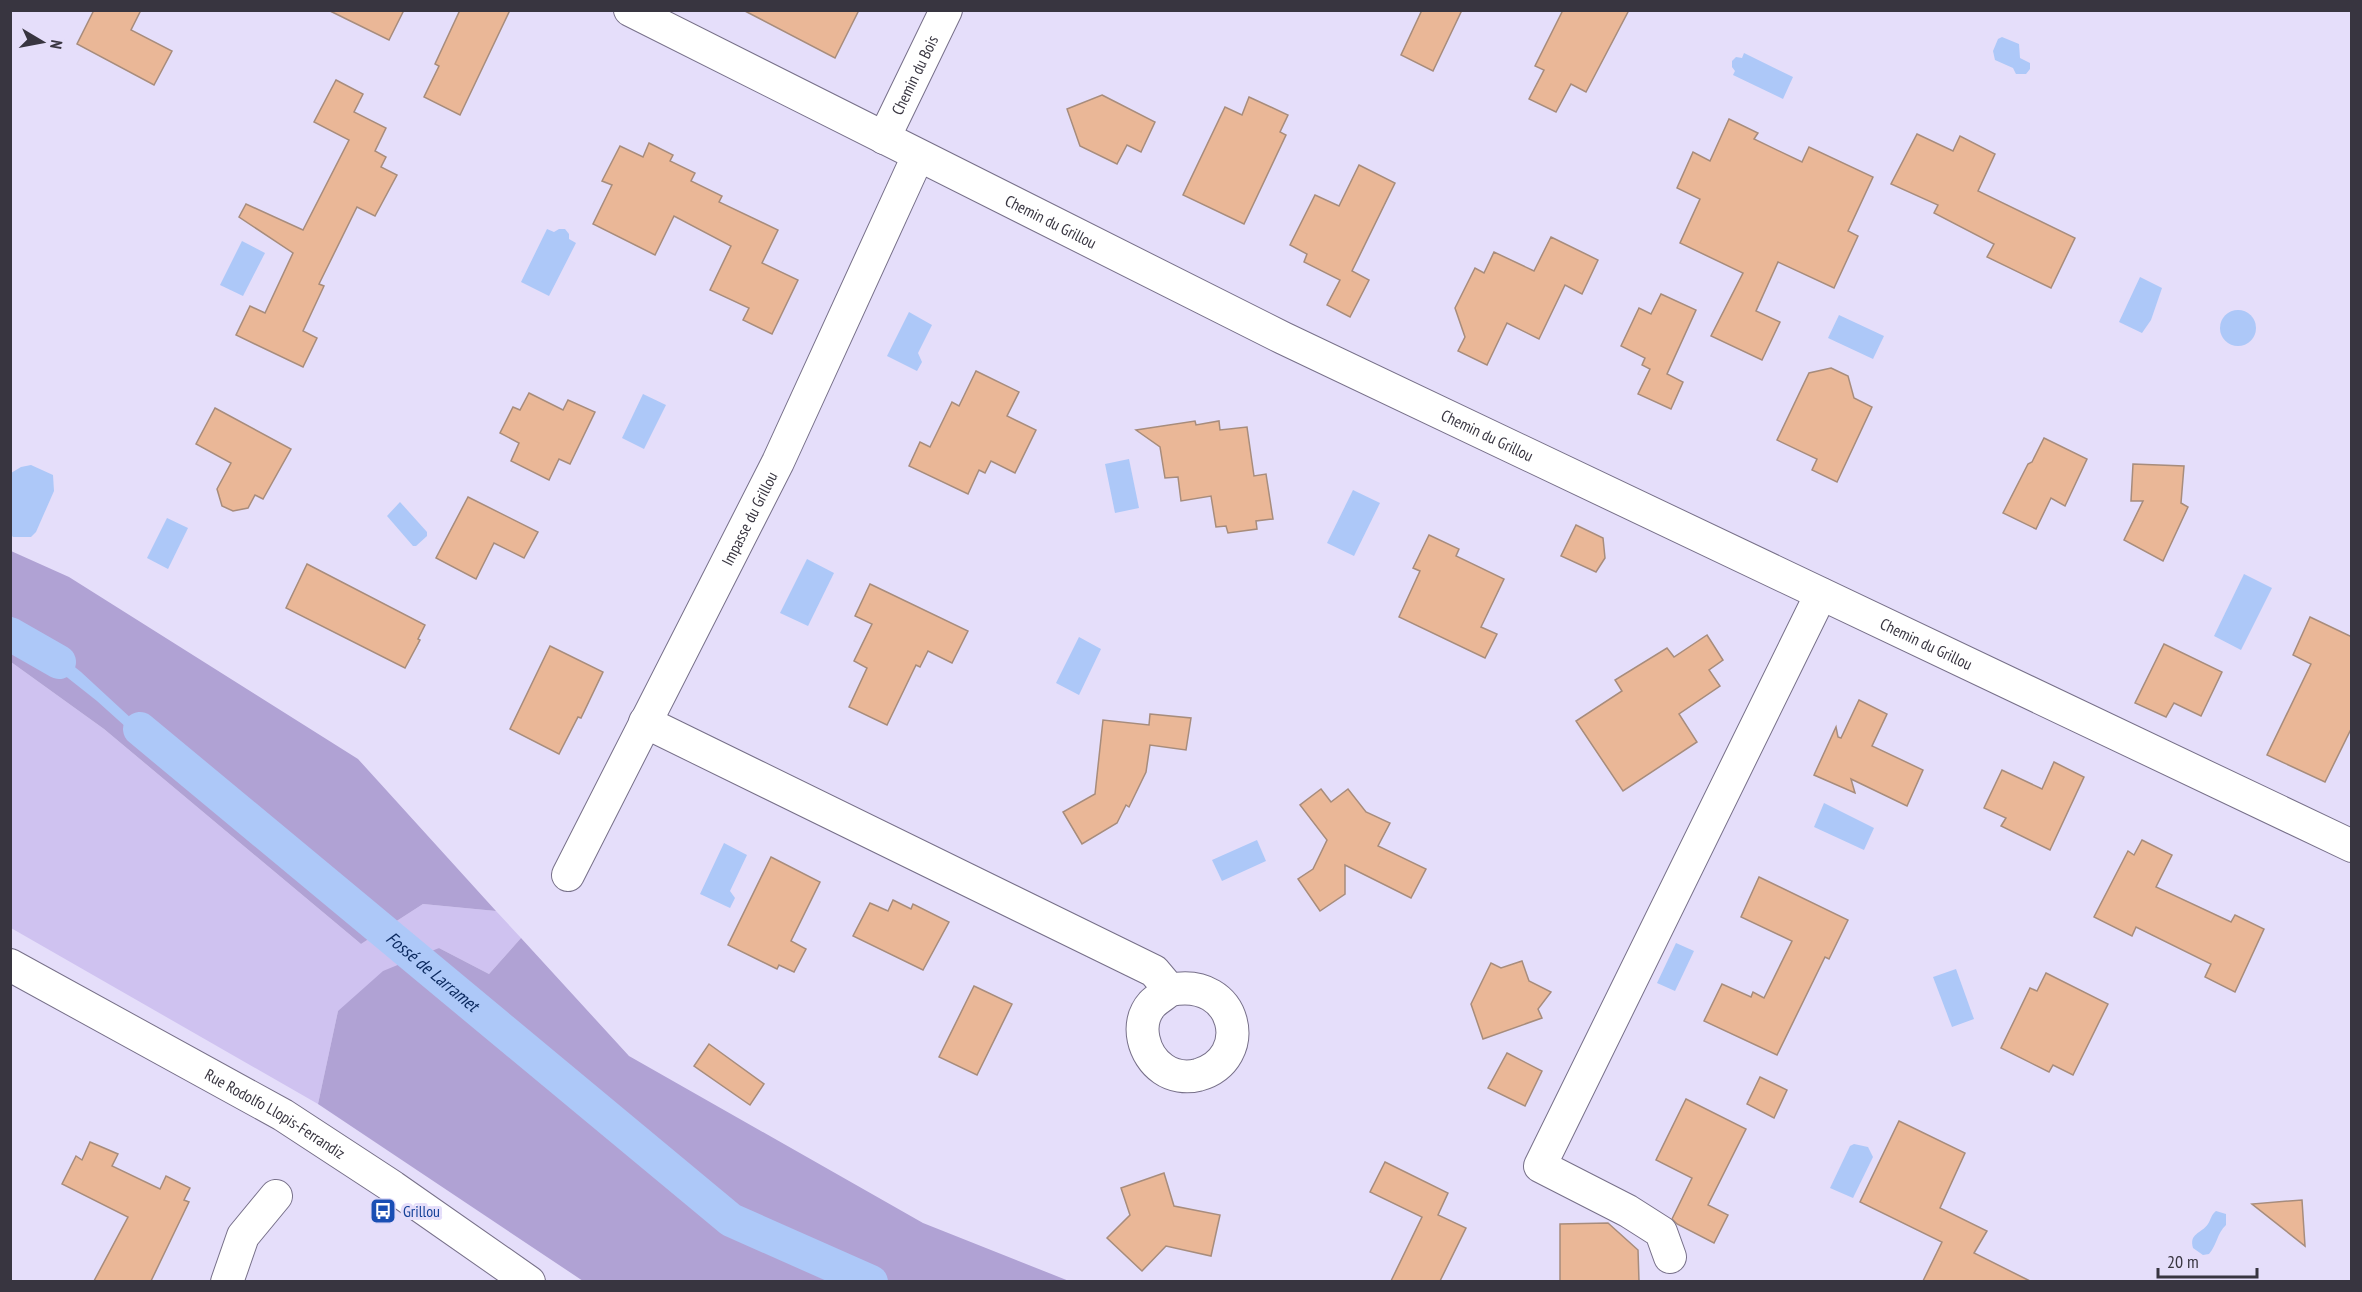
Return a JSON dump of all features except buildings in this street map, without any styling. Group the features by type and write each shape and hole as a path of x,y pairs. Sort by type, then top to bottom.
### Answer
{"street":[{"name":"Chemin du Grillou","path":"630,10 677,21 918,156 1283,338 2352,846"},
{"name":"Chemin du Bois","path":"884,138 946,10"},
{"name":"Impasse du Grillou","path":"568,875 778,462 918,156"},
{"path":"1670,1257 1661,1232 1628,1211 1540,1166 1821,594"},
{"path":"645,722 1154,971 1170,990"},
{"name":"Rue Rodolfo Llopis-Ferrandiz","path":"10,965 283,1115 393,1187 529,1281"},
{"path":"227,1281 243,1236 276,1196"}],"shaded area":[{"path":"11,551 69,577 358,759 496,911 423,904 361,944 104,729 11,662"},
{"path":"11,662 104,729 361,944 423,904 496,911 521,938 489,974 439,948 338,1011 318,1104 11,928"},
{"path":"521,938 629,1056 923,1223 1069,1281 583,1281 318,1104 338,1011 383,971 439,948 489,974"}],"water":[{"path":"2002,37 2019,44 2020,58 2030,63 2030,69 2026,74 2016,74 2013,68 1995,60 1993,51 1998,39"},
{"path":"1744,53 1793,77 1783,99 1733,75 1735,71 1732,61 1736,57 1742,58"},
{"path":"547,229 554,232 565,229 569,234 569,239 576,243 549,296 521,282"},
{"path":"242,241 265,253 243,296 220,285"},
{"path":"2140,277 2162,288 2151,320 2142,333 2119,322"},
{"path":"2238,310 2250,316 2256,328 2250,340 2238,346 2226,340 2220,328 2226,316"},
{"path":"909,312 932,325 918,353 922,362 917,371 887,356"},
{"path":"1839,315 1884,336 1873,359 1828,338"},
{"path":"643,394 666,405 644,449 622,438"},
{"path":"1129,459 1139,508 1115,513 1105,464"},
{"path":"31,465 53,475 54,491 36,532 31,537 13,537 10,534 11,473 21,467"},
{"path":"1353,490 1380,503 1354,556 1327,543"},
{"path":"400,502 427,532 427,536 416,546 413,546 387,516"},
{"path":"167,518 188,528 168,569 147,558"},
{"path":"807,559 834,573 808,626 780,613"},
{"path":"2244,574 2272,588 2241,650 2214,636"},
{"path":"11,616 81,672 172,756 333,891 330,902 177,773 97,701 11,633"},
{"path":"1079,637 1101,649 1079,695 1056,683"},
{"path":"1824,803 1874,828 1864,850 1814,827"},
{"path":"1257,840 1266,861 1222,881 1212,860"},
{"path":"724,843 747,855 730,891 735,898 730,908 700,894"},
{"path":"1676,943 1694,951 1675,991 1657,983"},
{"path":"1956,969 1974,1019 1952,1027 1933,977"},
{"path":"1854,1144 1868,1147 1873,1157 1853,1198 1830,1188 1850,1146"},
{"path":"2216,1211 2226,1214 2226,1225 2209,1254 2203,1255 2193,1248 2193,1239 2208,1224"}],"waterway":[{"name":"Fossé de Larramet","path":"10,634 59,662"},
{"name":"Fossé de Larramet","path":"140,729 731,1220 871,1282"}],"place":[{"name":"Grillou","path":"383,1211"}]}
